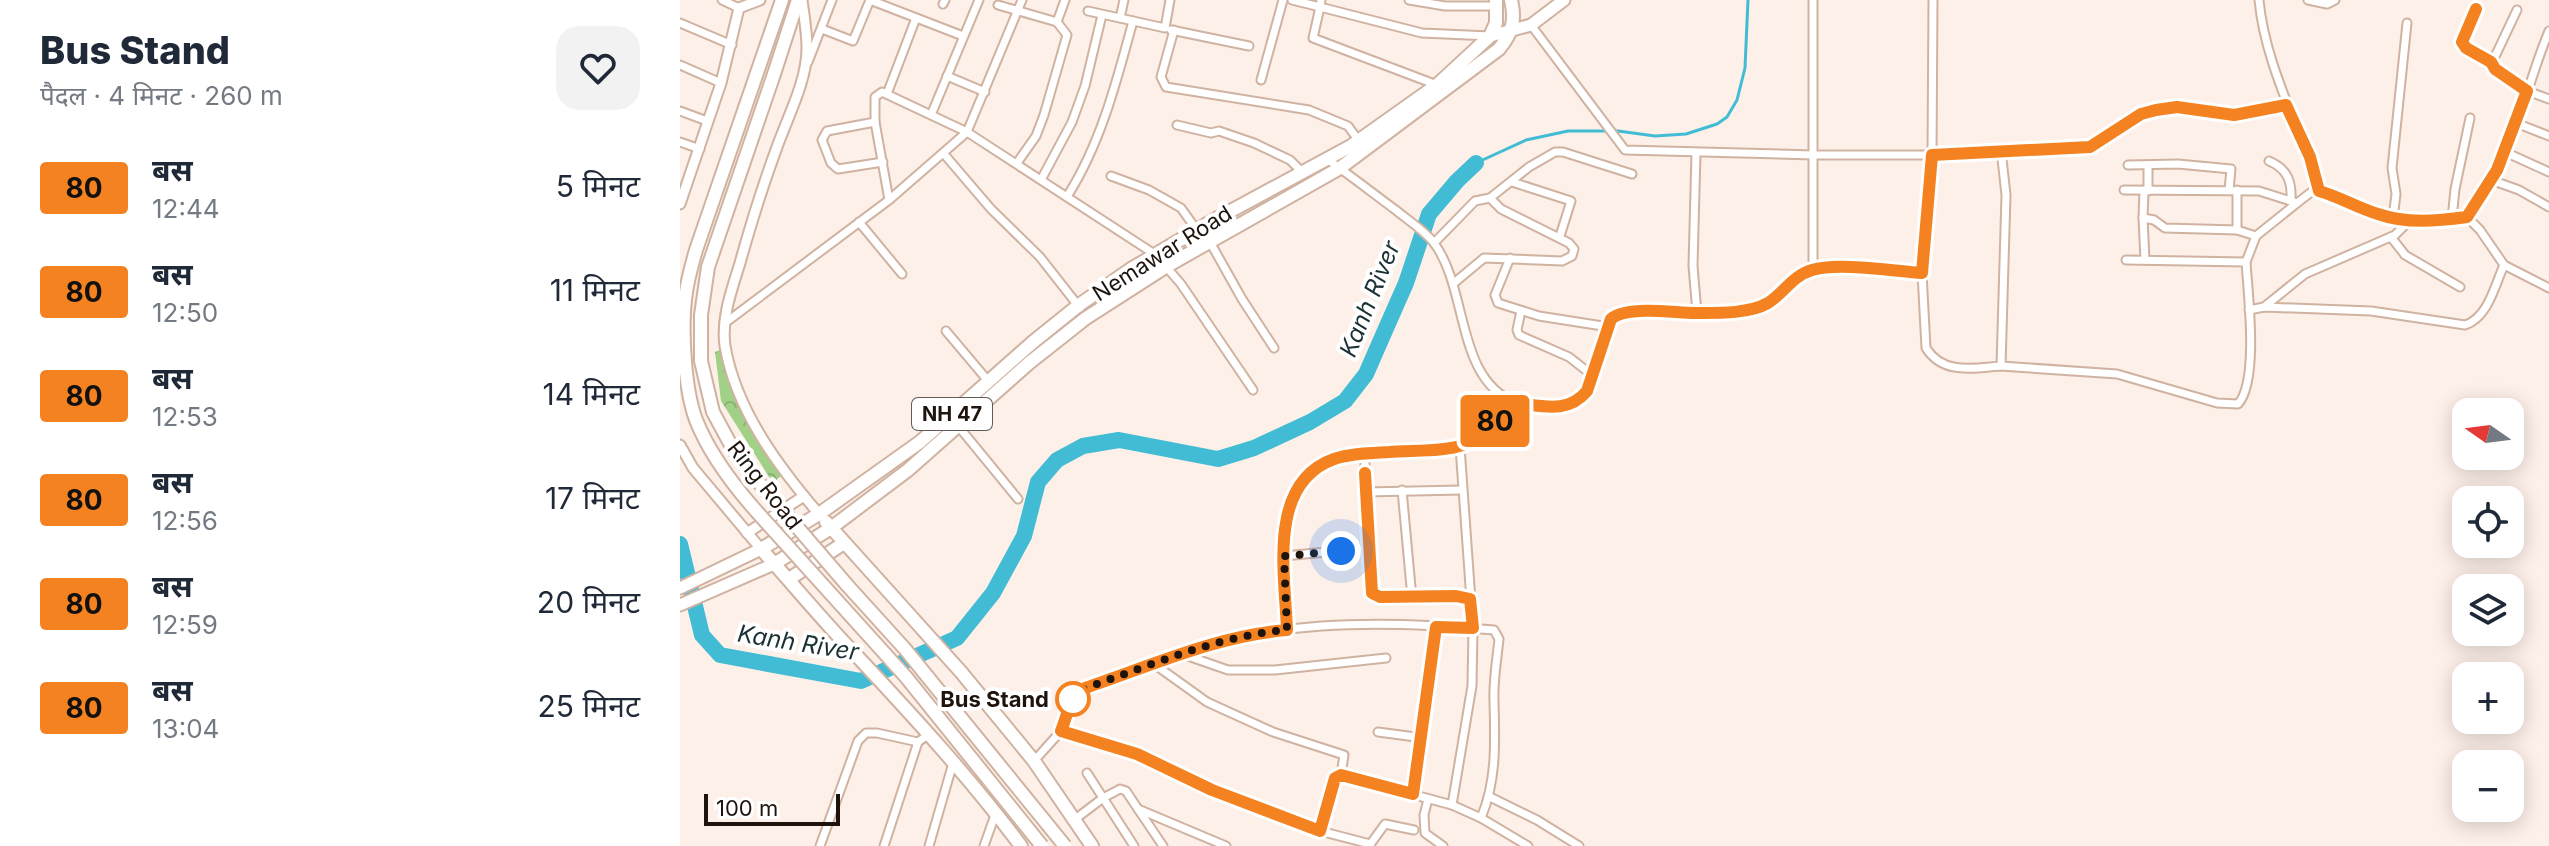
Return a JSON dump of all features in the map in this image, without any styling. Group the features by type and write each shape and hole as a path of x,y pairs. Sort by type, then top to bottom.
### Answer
{"main road":[{"path":"782,0 696,250 686,293 685,340 696,420 742,495 906,677 1042,846"},
{"name":"Ring Road","path":"800,0 708,267 701,315 701,361 713,412 733,449 755,478 905,649 1065,846"},
{"path":"1511,0 1514,14 1512,31"},
{"path":"1490,36 1531,25 1564,0"},
{"path":"1490,36 1496,23 1496,3"},
{"name":"Nemawar Road","path":"774,564 831,528 980,398 1086,318 1167,266 1340,168 1499,49 1512,31"},
{"name":"Nemawar Road","path":"761,549 959,427 989,382 1079,305 1196,229 1359,141 1437,85 1490,36"},
{"path":"819,514 961,672 1034,761 1092,846"},
{"path":"789,579 844,543"},
{"path":"680,588 761,549 901,702 924,738 954,761 1021,846"},
{"path":"680,605 774,564"}],"street":[{"path":"722,0 741,4 760,0"},
{"path":"800,0 807,51 803,75"},
{"path":"819,514 767,446 736,387 725,345 725,323 757,201 832,0"},
{"path":"822,29 853,41 870,0 963,36"},
{"path":"931,115 979,0"},
{"path":"725,323 889,200 967,132 1022,0"},
{"path":"1057,22 1065,0"},
{"path":"1120,18 1124,0"},
{"path":"1170,0 1170,29 1161,77 1166,87 1309,110 1348,126 1359,141"},
{"path":"1261,80 1283,0"},
{"path":"1292,0 1321,3 1422,33 1490,36"},
{"path":"1409,0 1445,6 1496,3"},
{"path":"1813,0 1813,269"},
{"path":"1933,0 1932,155 1922,273 1926,348 1932,358 1957,369 2001,366 2117,374 2217,403 2238,404 2244,398 2250,358 2246,262 2256,236 2294,202 2314,190 2393,218 2467,217 2505,152 2549,31"},
{"path":"2259,0 2286,105 2310,157 2319,191"},
{"path":"2308,0 2327,4 2335,0"},
{"path":"1321,3 1313,38 1437,85"},
{"path":"680,204 721,83 741,4"},
{"path":"998,5 1057,22 1067,35 1036,136 1017,163"},
{"path":"2476,9 2462,42 2466,48 2491,62 2495,69 2527,91 2549,99"},
{"path":"2491,62 2517,10"},
{"path":"1088,11 1249,46"},
{"path":"1042,178 1076,111 1102,15"},
{"path":"887,94 916,18"},
{"path":"1068,195 1079,178 1116,86 1133,21"},
{"path":"680,23 732,45"},
{"path":"2393,218 2396,194 2392,168 2407,23"},
{"path":"1531,25 1625,150 1932,155 2090,147 2141,114 2156,110 2177,107 2234,115 2286,105"},
{"path":"2538,57 2549,61"},
{"path":"680,65 721,83"},
{"path":"947,76 985,92"},
{"path":"889,200 875,122 875,94 882,92 967,132 1156,255 1167,266 1253,390"},
{"path":"680,111 707,121"},
{"path":"2452,219 2457,177 2470,118"},
{"path":"875,122 827,131 822,140 831,163 838,169 883,162"},
{"path":"2516,123 2549,136"},
{"path":"1177,125 1211,133 1219,131 1254,143 1290,160 1302,172"},
{"path":"680,142 700,149"},
{"path":"2001,150 2006,195 2001,366"},
{"path":"1434,243 1475,201 1490,198 1555,152 1632,174"},
{"path":"2505,152 2549,172"},
{"path":"1696,153 1693,266 1697,313"},
{"path":"944,154 991,209 1040,257 1086,318"},
{"path":"1327,159 1414,224 1434,243 1454,283 1474,358 1504,398 1516,403 1566,407 1580,399 1587,391 1609,327 1617,314 1629,311 1697,313 1754,308 1769,302 1788,282 1813,269 1832,267 1922,273"},
{"path":"2269,161 2288,175 2294,202"},
{"path":"2128,165 2178,164 2231,169 2237,230"},
{"path":"2145,260 2143,218 2148,166"},
{"path":"1111,176 1174,202 1210,242 1274,348"},
{"path":"2491,180 2519,190 2549,207"},
{"path":"1512,182 1571,201 1560,236"},
{"path":"2124,190 2259,191 2294,202"},
{"path":"1454,283 1484,258 1568,260 1572,256 1573,245 1501,209 1490,198"},
{"path":"2467,217 2504,265 2549,288"},
{"path":"2143,218 2154,220 2165,228 2237,230 2256,236"},
{"path":"2264,307 2305,274 2391,237 2410,220"},
{"path":"859,222 902,274"},
{"path":"2391,237 2405,255 2460,287"},
{"path":"1510,258 1495,300 1521,311 1609,327"},
{"path":"2126,260 2246,262"},
{"path":"2249,310 2264,307 2371,311 2465,325 2480,315 2504,265"},
{"path":"1521,311 1517,330 1519,335 1569,357 1592,375"},
{"path":"946,331 989,382"},
{"path":"1287,630 1286,521 1299,486 1321,465 1337,458 1464,445 1516,403"},
{"path":"959,427 1018,499"},
{"path":"680,445 693,468 761,549"},
{"path":"1452,805 1472,686 1473,628 1462,490 1464,445"},
{"path":"1365,453 1372,593 1380,597 1456,596 1470,599"},
{"path":"1402,490 1412,598"},
{"path":"1365,492 1462,490"},
{"path":"747,533 804,496"},
{"path":"1284,556 1369,548"},
{"path":"1034,761 1061,731 1078,692 1180,653 1235,636 1379,623 1494,630 1499,639 1494,700 1495,751 1490,797 1481,818"},
{"path":"1413,794 1436,627"},
{"path":"1180,653 1228,670 1275,670 1386,658"},
{"path":"1154,664 1207,702 1273,732 1344,755 1341,775"},
{"path":"1061,731 1137,754 1212,790 1320,831 1369,845 1385,824 1414,830"},
{"path":"1378,732 1423,738"},
{"path":"820,846 858,741 866,733 924,738 884,846"},
{"path":"929,846 954,761"},
{"path":"1087,773 1134,846"},
{"path":"1320,831 1335,778 1341,775 1452,805 1528,846"},
{"path":"1074,820 1114,791 1126,791 1163,846"},
{"path":"1490,797 1516,808 1579,846"},
{"path":"1428,799 1424,815 1425,833 1443,846"},
{"path":"1138,809 1226,846"},
{"path":"984,846 996,812"},
{"path":"1425,846 1429,836"}],"green space":[{"path":"724,348 748,413 781,476 773,483 721,401 715,352"}],"waterway":[{"path":"1476,163 1526,140 1568,131 1618,131 1655,136 1686,134 1717,124 1727,117 1737,100 1745,68 1748,0"},
{"name":"Kanh River","path":"680,544 702,635 720,655 861,681 957,638 993,593 1024,536 1038,482 1057,460 1083,446 1119,440 1218,459 1254,448 1310,422 1345,401 1366,374 1406,283 1429,214 1476,163"}],"bus line":[{"name":"80","path":"1365,473 1372,593 1380,597 1456,596 1470,599 1473,628 1436,627 1413,794 1341,775 1335,778 1320,831 1212,790 1137,754 1061,731 1073,699 1085,688 1235,636 1287,630 1286,521 1299,486 1321,465 1337,458 1365,453 1460,447 1516,403 1566,407 1587,391 1611,319 1617,314 1629,311 1697,313 1754,308 1769,302 1788,282 1813,269 1832,267 1922,273 1932,155 2090,147 2141,114 2156,110 2177,107 2234,115 2286,105 2310,157 2319,191 2393,218 2442,220 2467,217 2497,170 2527,91 2462,42 2476,9"}],"place":[{"name":"Bus Stand","path":"1073,699"}],"route":[{"path":"1073,699 1085,688 1180,653 1235,636 1287,630 1284,556 1341,551"}]}
